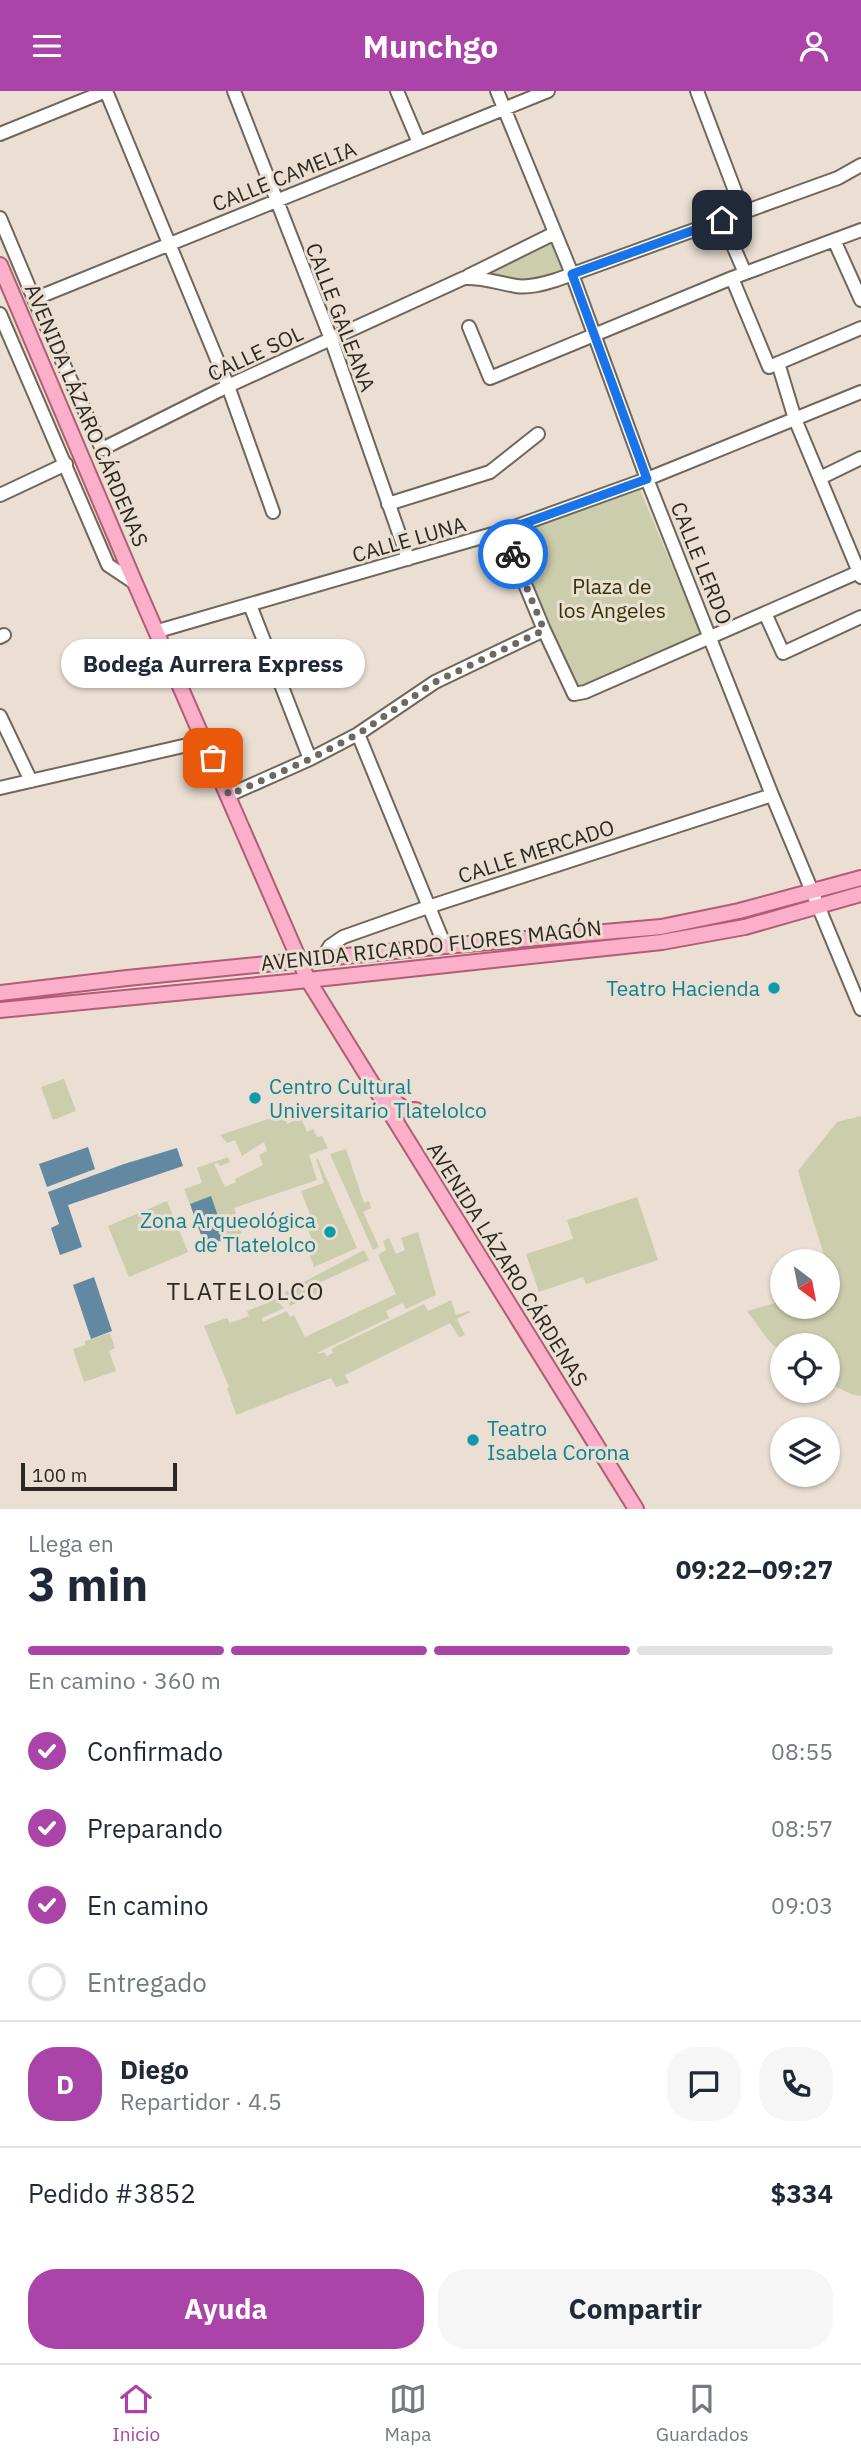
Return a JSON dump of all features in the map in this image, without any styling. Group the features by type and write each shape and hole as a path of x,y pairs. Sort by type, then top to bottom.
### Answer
{"main road":[{"name":"AVENIDA LÁZARO CÁRDENAS","path":"0,265 135,583 309,980 636,1509"},
{"name":"AVENIDA RICARDO FLORES MAGÓN","path":"0,993 445,946 661,927 738,911 861,878"},
{"name":"AVENIDA RICARDO FLORES MAGÓN","path":"0,1010 662,942 745,927 861,894"},
{"path":"368,1079 405,1110 416,1110"}],"street":[{"path":"0,134 106,91 228,386 274,512"},
{"name":"CALLE GALEANA","path":"234,91 331,339 408,559"},
{"path":"397,91 419,143"},
{"name":"CALLE LERDO","path":"498,91 572,274 647,479 772,795 861,1009"},
{"name":"CALLE CAMELIA","path":"34,299 548,91"},
{"path":"697,91 743,212"},
{"path":"464,278 489,279 516,286 556,280 838,177 861,165"},
{"path":"0,218 34,299"},
{"path":"722,220 745,273"},
{"path":"469,327 490,378 732,278 861,230"},
{"name":"CALLE SOL","path":"34,299 102,449 228,386 464,278 555,233"},
{"path":"834,240 861,300"},
{"path":"503,531 574,694 585,692 860,573 774,365 732,278"},
{"name":"AVENIDA LÁZARO CÁRDENAS","path":"0,314 108,565 135,583"},
{"path":"774,365 861,328"},
{"name":"CALLE LUNA","path":"158,631 503,531 647,479 861,392"},
{"path":"388,504 490,472 538,434"},
{"path":"820,478 861,458"},
{"path":"0,495 66,464"},
{"path":"250,605 310,759"},
{"path":"765,613 783,653 861,617"},
{"path":"229,795 358,734 435,682 544,630"},
{"path":"0,716 31,781"},
{"path":"358,734 445,946"},
{"path":"0,788 205,741"},
{"name":"CALLE MERCADO","path":"322,959 330,946 343,937 772,795"}],"green space":[{"path":"551,239 565,275 530,284 484,271"},
{"name":"Plaza de los Angeles","path":"640,490 701,634 577,689 512,536"},
{"path":"64,1079 76,1111 53,1120 41,1087"},
{"path":"283,1114 287,1124 301,1118 307,1132 313,1129 317,1137 322,1136 328,1148 309,1155 317,1180 234,1208 242,1233 226,1239 211,1197 190,1204 184,1189 202,1183 197,1168 228,1157 230,1162 220,1166 218,1163 214,1164 225,1187 263,1165 259,1155 267,1151 264,1142 242,1156 235,1140 227,1143 220,1135"},
{"path":"861,1116 861,1396 840,1389 840,1333 770,1333 770,1342 747,1311 770,1304 770,1319 840,1319 840,1249 822,1249 798,1171 837,1122"},
{"path":"346,1149 364,1203 369,1201 371,1208 363,1212 379,1247 373,1250 330,1154"},
{"path":"316,1159 357,1248 314,1267 309,1253 317,1250 308,1230 315,1227 301,1191 324,1183"},
{"path":"637,1197 658,1260 586,1284 583,1277 539,1292 526,1254 573,1239 567,1220"},
{"path":"167,1201 188,1252 129,1277 108,1226"},
{"path":"418,1232 436,1295 406,1309 403,1303 386,1311 389,1318 317,1353 324,1352 327,1356 333,1353 331,1349 424,1304 428,1311 451,1300 456,1315 470,1312 457,1319 465,1335 459,1337 450,1323 345,1375 349,1383 336,1387 331,1378 236,1415 227,1388 229,1387 204,1326 227,1318 230,1323 249,1316 247,1311 274,1298 284,1308 262,1318 263,1322 287,1311 290,1317 294,1315 305,1337 396,1294 378,1255 386,1250 383,1241 389,1238 396,1254 405,1250 401,1238"},
{"path":"364,1250 369,1260 321,1282 324,1290 290,1306 285,1292"},
{"path":"110,1333 115,1348 109,1351 116,1371 84,1382 73,1349 85,1345 85,1341"}],"water":[{"path":"88,1147 95,1169 47,1187 39,1164"},
{"path":"177,1148 183,1166 68,1205 82,1247 60,1255 51,1228 59,1224 48,1192"},
{"path":"211,1196 226,1239 205,1246 190,1204"},
{"path":"94,1277 112,1331 91,1339 73,1285"}],"way so far":[{"path":"213,758 229,795 358,734 435,682 544,630 513,554"}],"place":[{"name":"Bodega Aurrera Express","path":"213,758"},
{"name":"Teatro Hacienda","path":"774,988"},
{"name":"Centro Cultural Universitario Tlatelolco","path":"255,1098"},
{"name":"Zona Arqueológica de Tlatelolco","path":"330,1232"},
{"name":"Teatro Isabela Corona","path":"473,1440"}],"district":[{"name":"TLATELOLCO","path":"246,1291"}],"route":[{"path":"513,554 503,531 647,479 572,274 722,220"}]}
